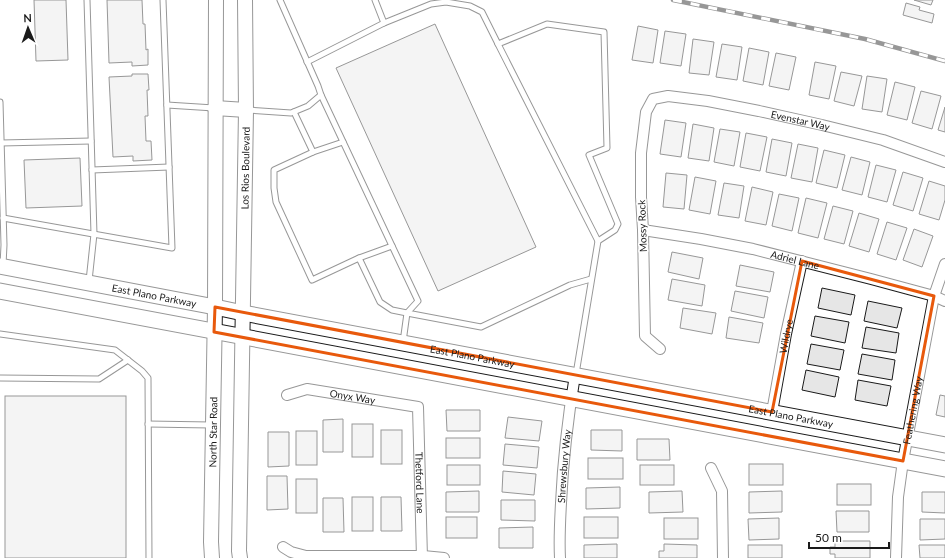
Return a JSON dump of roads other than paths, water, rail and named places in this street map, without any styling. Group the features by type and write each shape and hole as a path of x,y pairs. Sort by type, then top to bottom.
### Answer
{"main road":[{"path":"215,307 216,0"},
{"name":"Los Rios Boulevard","path":"242,337 246,110 245,0"},
{"path":"215,108 246,110"},
{"path":"0,285 2,266"},
{"name":"East Plano Parkway","path":"2,266 243,313 945,445"},
{"path":"0,291 945,469"},
{"name":"North Star Road","path":"212,558 212,425 215,307"},
{"path":"240,558 242,337"},
{"path":"398,366 403,343"}],"street":[{"name":"Evenstar Way","path":"653,99 668,96 708,101 794,118 883,140 945,162"},
{"name":"Mossy Rock","path":"653,99 646,112 641,153 641,197 645,336 660,349"},
{"name":"Adriel Lane","path":"643,230 701,238 753,249 934,296 945,301"},
{"name":"Wildrye","path":"772,412 786,334 802,261"},
{"name":"Feathering Way","path":"896,558 898,497 903,461 934,296 945,264"},
{"name":"Shrewsbury Way","path":"560,558 559,545 562,480 575,376"},
{"name":"Onyx Way","path":"287,395 307,389 418,407"},
{"name":"Thetford Lane","path":"418,407 422,557"},
{"path":"711,468 722,491 723,558"},
{"path":"283,547 291,552 306,556 444,558"}],"lane":[{"path":"87,0 94,234 89,283"},
{"path":"3,218 172,248 163,0"},
{"path":"280,0 321,95 418,301 407,313 403,343"},
{"path":"375,0 384,24"},
{"path":"308,62 384,24 431,4 446,2 470,6 482,12 598,241 575,376"},
{"path":"498,44 547,24 604,32 607,148 589,155 618,224 615,230 598,241"},
{"path":"246,110 292,113 308,106 321,95"},
{"path":"0,102 1,195 3,218 2,266"},
{"path":"167,106 215,108"},
{"path":"294,112 313,152"},
{"path":"1,143 91,141"},
{"path":"343,142 313,152 274,170 276,202 312,280 359,258 392,246"},
{"path":"92,170 169,167"},
{"path":"359,258 380,302 392,310 481,327 570,285 591,279"},
{"path":"0,334 115,350 142,371 148,378 149,558"},
{"path":"0,378 99,380 128,360"},
{"path":"148,424 212,425"}],"railway":[{"path":"673,0 865,39 945,61"}]}
